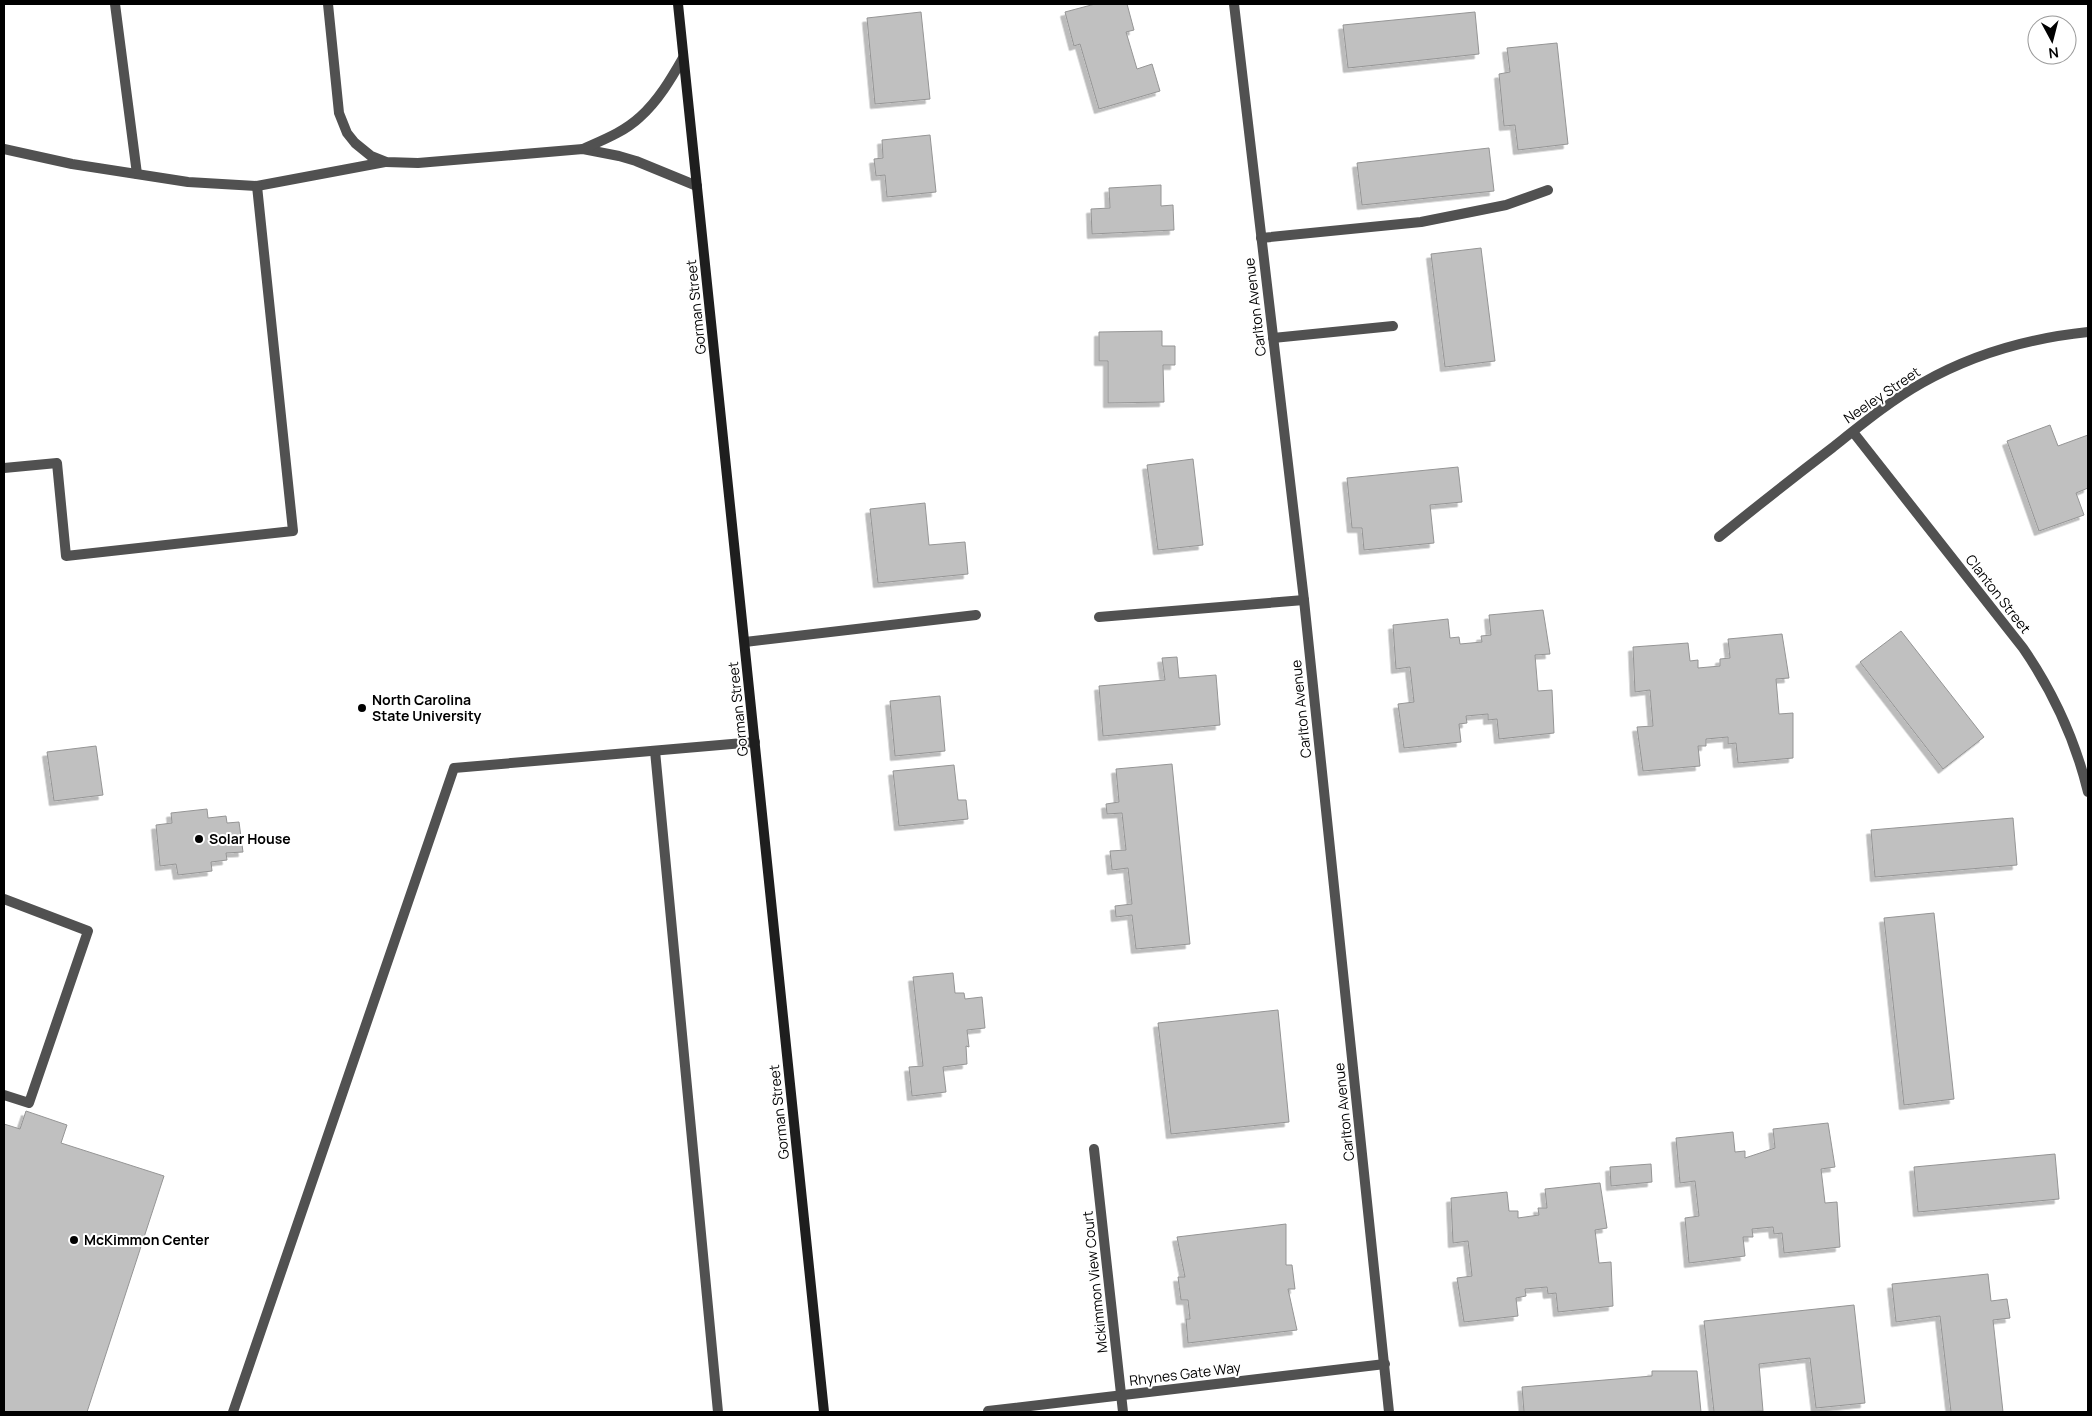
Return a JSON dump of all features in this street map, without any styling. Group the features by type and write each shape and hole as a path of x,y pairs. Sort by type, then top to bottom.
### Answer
{"main road":[{"name":"Gorman Street","path":"678,4 823,1412"}],"street":[{"path":"115,4 137,174"},
{"path":"328,4 336,91 342,123 347,133 364,152 386,162"},
{"name":"Carlton Avenue","path":"1234,4 1304,600 1389,1412"},
{"path":"583,149 626,128 641,117 665,87 683,58"},
{"path":"4,148 72,164 188,182 257,186 386,162 418,163 583,149 636,161 697,186"},
{"path":"4,468 57,463 66,556 293,531 257,186"},
{"path":"1262,238 1421,222 1506,206 1548,190"},
{"path":"1273,338 1394,326"},
{"name":"Neeley Street","path":"1719,537 1894,400 1921,383 1979,356 2043,339 2088,332"},
{"name":"Clanton Street","path":"1853,432 2023,648 2044,679 2061,711 2076,748 2088,792"},
{"path":"1099,617 1304,600"},
{"path":"745,642 976,615"},
{"path":"233,1412 454,768 755,742"},
{"path":"655,751 718,1412"},
{"path":"4,899 88,931 29,1103 4,1095"},
{"name":"Mckimmon View Court","path":"1094,1149 1124,1412"},
{"name":"Rhynes Gate Way","path":"988,1412 1385,1364"}],"building":[{"path":"1095,4 1127,4 1134,30 1126,32 1137,69 1152,64 1160,91 1099,109 1080,44 1074,46 1065,12"},
{"path":"921,12 930,99 875,104 867,18"},
{"path":"1475,12 1479,54 1348,68 1343,25"},
{"path":"1557,43 1568,144 1518,150 1515,125 1504,126 1499,74 1510,72 1507,48"},
{"path":"930,135 936,192 887,197 885,175 876,176 874,159 883,158 882,140"},
{"path":"1489,148 1494,191 1362,205 1357,163"},
{"path":"1161,185 1161,206 1173,205 1174,230 1092,234 1091,209 1110,208 1109,188"},
{"path":"1481,248 1495,361 1445,367 1431,254"},
{"path":"1162,331 1162,346 1175,346 1175,365 1163,365 1164,402 1108,403 1108,361 1099,361 1099,332"},
{"path":"2050,425 2058,446 2088,435 2088,488 2076,493 2084,515 2039,531 2007,441"},
{"path":"1193,459 1203,545 1158,550 1147,465"},
{"path":"1458,467 1462,502 1430,505 1434,543 1364,550 1362,528 1352,528 1347,478"},
{"path":"925,503 929,545 965,542 968,574 878,583 870,509"},
{"path":"1543,610 1550,654 1535,655 1538,691 1552,690 1554,733 1499,739 1497,719 1488,720 1488,714 1466,716 1467,723 1459,724 1461,742 1404,748 1398,704 1414,702 1410,667 1396,669 1393,625 1448,619 1450,638 1459,637 1460,644 1482,642 1481,636 1491,635 1489,615"},
{"path":"1901,631 1984,737 1943,769 1860,662"},
{"path":"1782,634 1789,678 1776,679 1779,714 1793,713 1793,758 1738,763 1736,743 1728,744 1728,737 1706,739 1706,746 1698,746 1700,766 1643,771 1637,727 1653,726 1650,690 1635,692 1633,647 1688,643 1690,661 1698,660 1698,668 1720,666 1720,659 1730,658 1728,639"},
{"path":"1177,657 1179,678 1216,675 1220,725 1103,736 1099,686 1165,680 1162,658"},
{"path":"940,696 945,751 895,756 890,701"},
{"path":"96,746 103,795 54,801 47,752"},
{"path":"1172,764 1190,944 1136,949 1132,915 1116,917 1115,906 1132,904 1128,868 1112,870 1110,851 1126,850 1122,813 1107,814 1106,804 1119,802 1116,769"},
{"path":"954,765 958,800 966,800 968,819 899,826 893,771"},
{"name":"Solar House","path":"207,809 208,818 226,816 227,823 239,822 243,852 226,853 227,860 211,862 212,871 178,875 176,864 160,866 156,825 172,823 171,813"},
{"path":"2013,818 2017,865 1875,877 1871,830"},
{"path":"1934,913 1954,1099 1904,1105 1884,918"},
{"path":"953,973 955,993 964,993 965,999 982,997 985,1028 967,1030 969,1047 966,1046 967,1064 943,1067 946,1092 912,1096 909,1067 923,1066 913,977"},
{"path":"1278,1010 1289,1122 1171,1134 1158,1023"},
{"name":"McKimmon Center","path":"26,1111 67,1125 61,1143 164,1176 87,1412 4,1412 4,1124 20,1129"},
{"path":"1828,1123 1835,1167 1821,1169 1825,1203 1837,1202 1840,1247 1784,1253 1782,1233 1774,1234 1773,1227 1752,1229 1753,1237 1743,1237 1745,1256 1689,1263 1685,1218 1699,1216 1695,1181 1680,1183 1676,1138 1733,1132 1735,1152 1745,1151 1745,1158 1775,1148 1773,1129"},
{"path":"2055,1154 2059,1199 1918,1212 1914,1167"},
{"path":"1651,1164 1652,1182 1611,1186 1610,1167"},
{"path":"1600,1183 1607,1228 1595,1230 1599,1263 1611,1262 1613,1306 1558,1312 1556,1293 1548,1294 1547,1287 1525,1289 1526,1296 1516,1298 1518,1316 1464,1322 1457,1278 1472,1276 1468,1241 1453,1243 1451,1198 1507,1192 1509,1211 1518,1211 1518,1218 1539,1215 1538,1208 1547,1208 1545,1189"},
{"path":"1286,1224 1286,1265 1292,1265 1295,1289 1288,1289 1297,1330 1188,1343 1186,1319 1190,1319 1188,1300 1181,1300 1178,1277 1185,1277 1177,1237"},
{"path":"1988,1274 1991,1301 2007,1299 2010,1318 1993,1320 2003,1412 1951,1412 1940,1316 1896,1322 1892,1284"},
{"path":"1854,1305 1865,1403 1816,1408 1810,1358 1759,1364 1763,1411 1714,1412 1704,1321"},
{"path":"1652,1371 1697,1371 1701,1412 1524,1412 1522,1387 1652,1376"}],"place":[{"name":"North Carolina State University","path":"362,708"},
{"name":"Solar House","path":"199,839"},
{"name":"McKimmon Center","path":"74,1240"}]}
